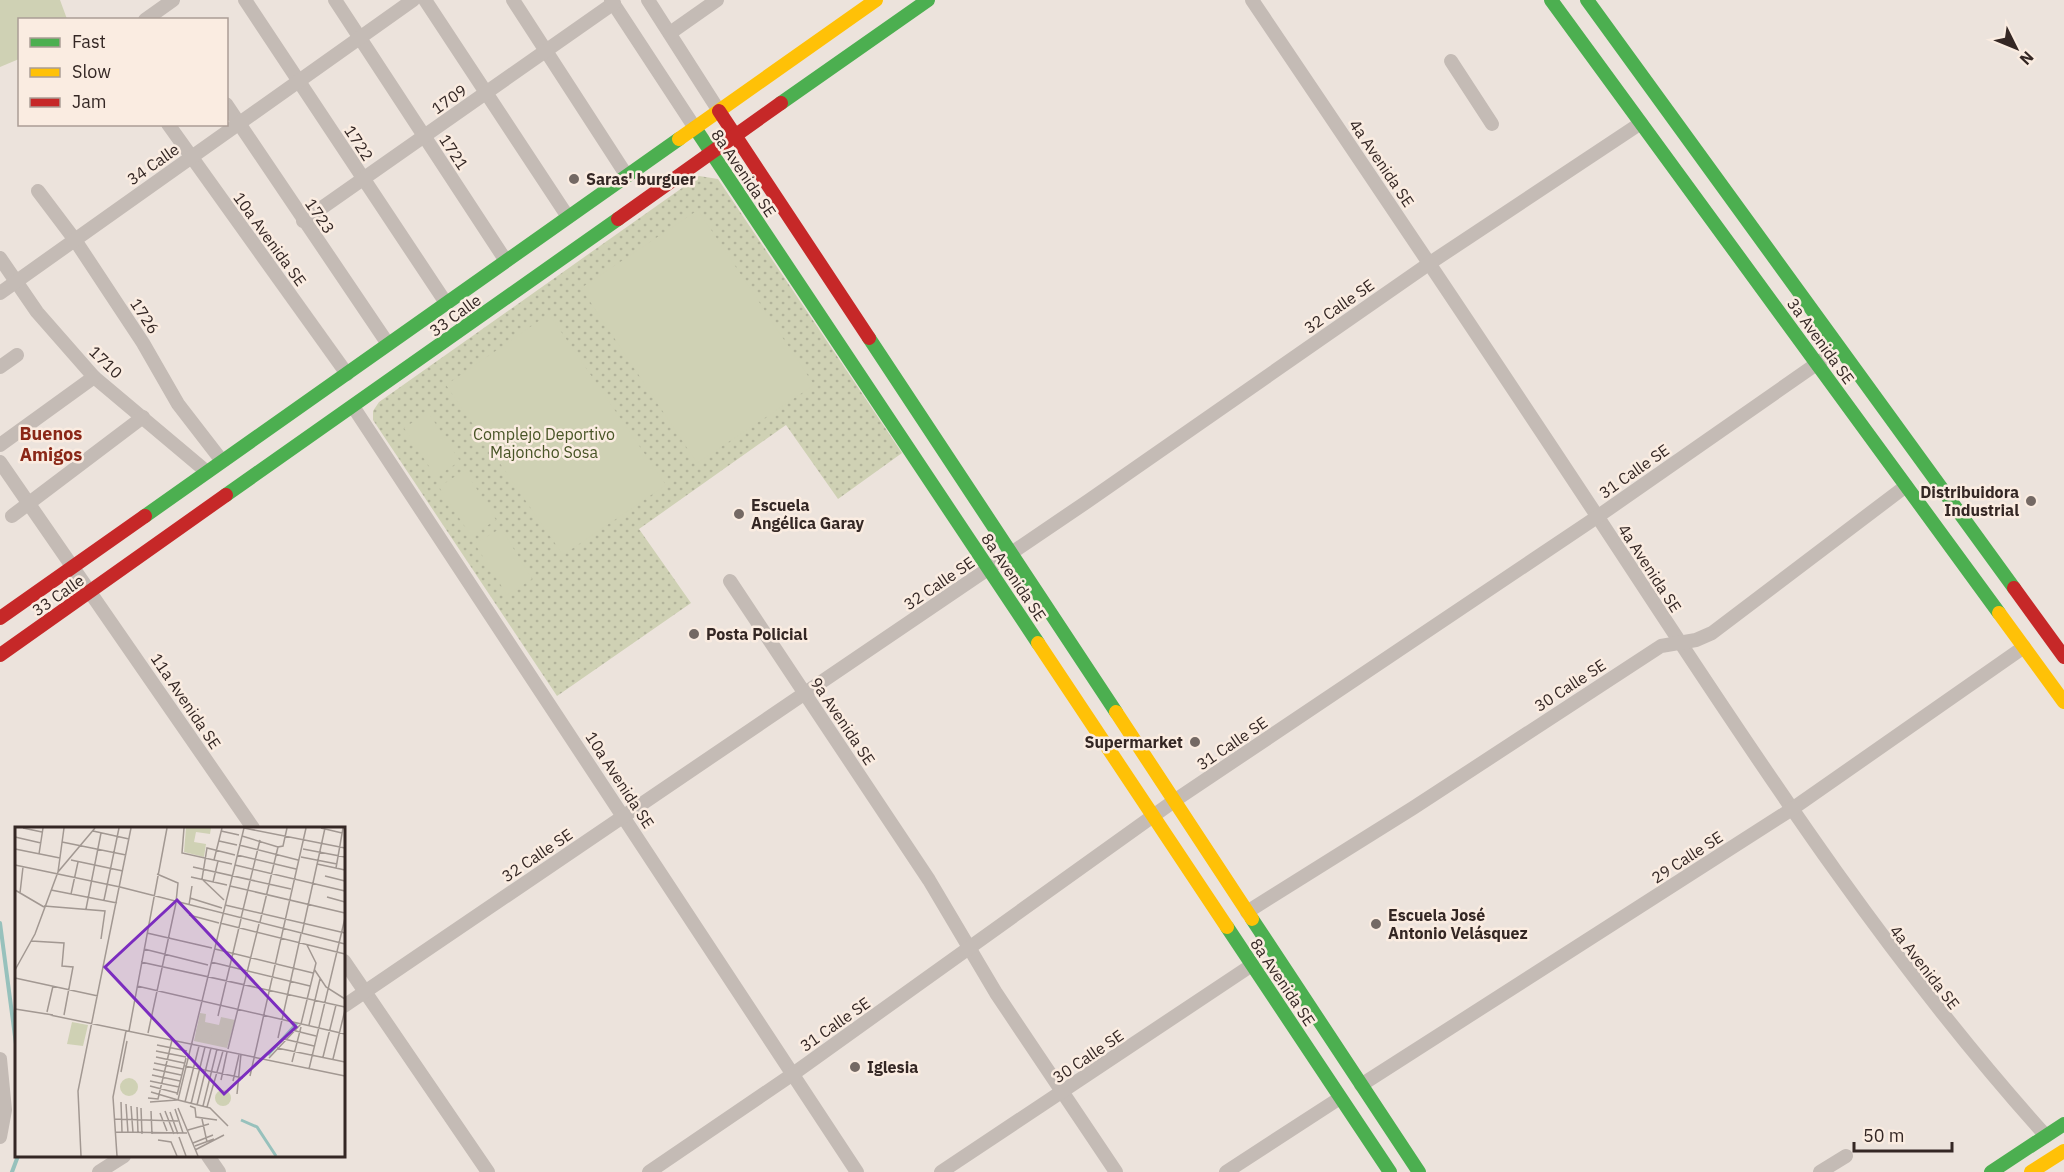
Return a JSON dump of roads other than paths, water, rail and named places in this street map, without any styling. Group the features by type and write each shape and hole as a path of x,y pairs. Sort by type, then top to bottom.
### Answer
{"main road":[{"name":"33 Calle","path":"0,618 876,0"},
{"name":"33 Calle","path":"0,655 354,408 711,152 928,0"},
{"name":"3a Avenida SE","path":"1551,0 2064,702"},
{"name":"3a Avenida SE","path":"1587,0 1838,349 2064,657"},
{"name":"8a Avenida SE","path":"719,111 1419,1172"},
{"name":"8a Avenida SE","path":"695,128 1390,1172"},
{"path":"1991,1172 2064,1124"},
{"path":"2031,1172 2064,1150"}],"street":[{"name":"1722","path":"245,0 446,303"},
{"name":"1721","path":"335,0 506,261"},
{"name":"34 Calle","path":"0,293 413,0"},
{"path":"425,0 568,217"},
{"path":"513,0 627,176"},
{"name":"8a Avenida SE","path":"648,0 719,111"},
{"path":"670,33 717,0"},
{"name":"4a Avenida SE","path":"1252,0 1430,263 1678,643 1851,896 1924,993 2046,1136"},
{"path":"147,18 165,2 170,18"},
{"name":"1709","path":"303,221 546,51 612,2"},
{"name":"8a Avenida SE","path":"612,2 695,128"},
{"path":"1451,61 1492,124"},
{"name":"1723","path":"228,107 388,344"},
{"name":"32 Calle SE","path":"345,1005 1011,554 1430,263 1641,123"},
{"name":"10a Avenida SE","path":"169,126 347,374"},
{"name":"1726","path":"38,191 75,240 143,343 178,404 222,462"},
{"name":"1710","path":"0,258 36,312 94,377 207,472"},
{"name":"31 Calle SE","path":"649,1172 793,1074 1174,801 1597,517 1838,349"},
{"path":"0,367 17,355"},
{"path":"0,445 94,377"},
{"name":"10a Avenida SE","path":"354,408 857,1172"},
{"path":"12,516 143,417"},
{"name":"11a Avenida SE","path":"0,462 252,827"},
{"name":"30 Calle SE","path":"1247,912 1413,808 1660,646 1712,633 1906,486"},
{"name":"9a Avenida SE","path":"730,581 929,880 969,949"},
{"name":"29 Calle SE","path":"1361,1085 1792,809 2024,647"},
{"path":"969,949 1116,1172"},
{"path":"345,962 488,1172"},
{"name":"30 Calle SE","path":"941,1172 1252,965"},
{"path":"0,1059 2,1111 0,1137"},
{"path":"1226,1172 1340,1098"},
{"path":"1820,1172 1846,1156"},
{"path":"99,1172 121,1157"},
{"path":"208,1157 219,1172"}],"waterway":[{"path":"0,923 15,1036"},
{"path":"12,1172 18,1157"}],"place":[{"name":"Saras' burguer","path":"574,179"},
{"name":"Distribuidora Industrial","path":"2031,501"},
{"name":"Escuela Angélica Garay","path":"739,514"},
{"name":"Posta Policial","path":"694,634"},
{"name":"Supermarket","path":"1195,742"},
{"name":"Escuela José Antonio Velásquez","path":"1376,924"},
{"name":"Iglesia","path":"855,1067"}],"district":[{"name":"Buenos Amigos","path":"51,444"}],"park label":[{"name":"Complejo Deportivo Majoncho Sosa","path":"544,443"}]}
